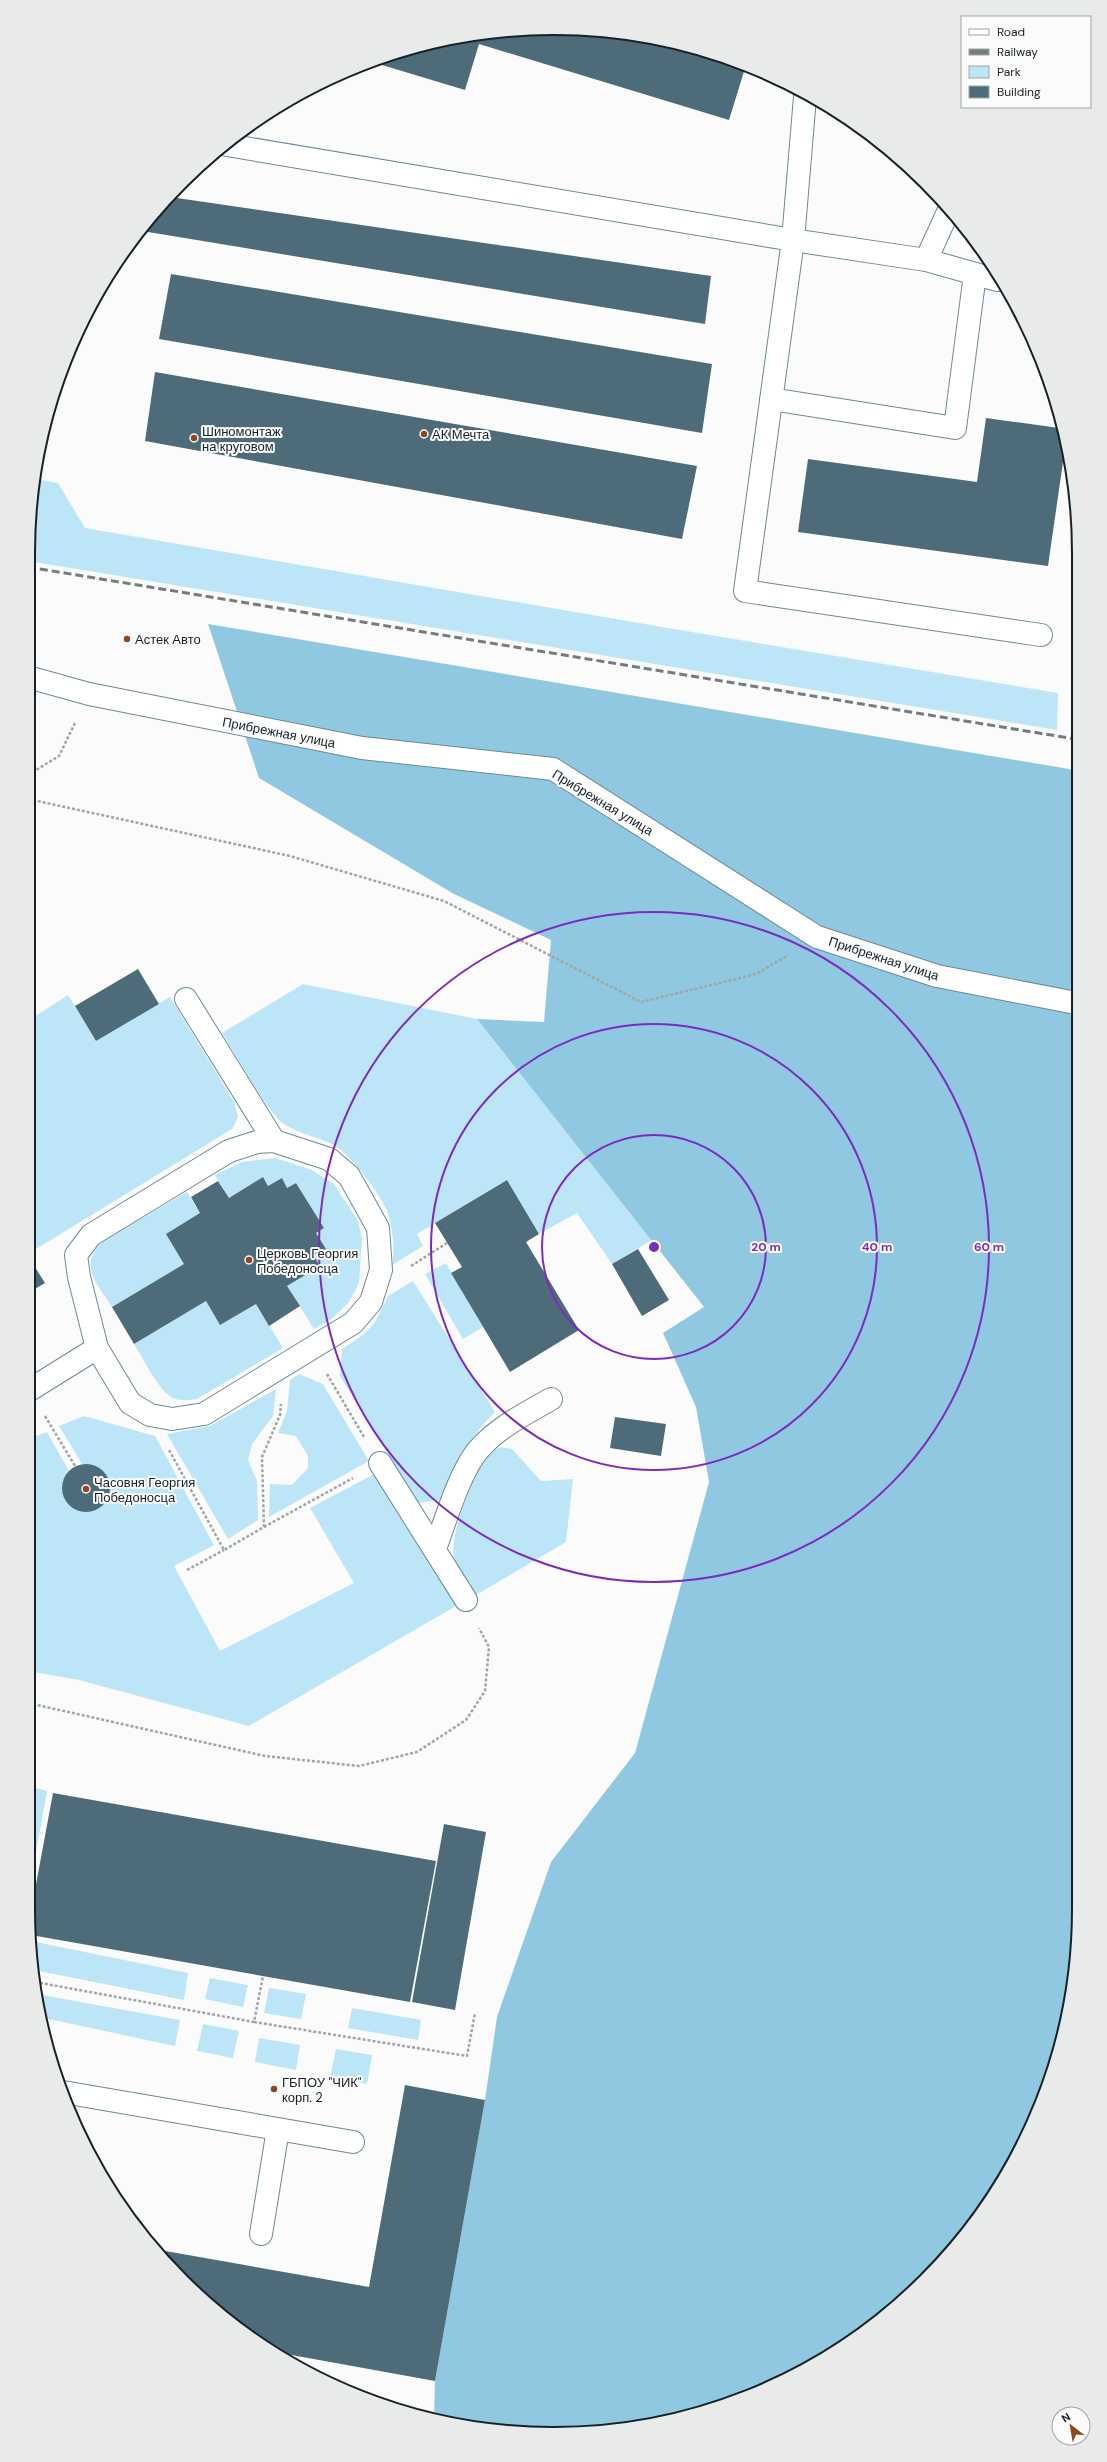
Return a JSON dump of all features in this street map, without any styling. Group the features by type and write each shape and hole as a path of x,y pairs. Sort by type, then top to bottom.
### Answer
{"street":[{"path":"805,100 793,240 745,591 1041,635"},
{"path":"233,146 793,240 926,260 994,279"},
{"path":"926,260 946,216"},
{"path":"771,399 955,428 976,274"},
{"name":"Прибрежная улица","path":"35,679 89,694 362,748 553,769 818,937 937,976 1072,1002"},
{"path":"186,999 274,1141"},
{"path":"274,1141 329,1159 349,1176 378,1228 381,1270 371,1302 353,1323 204,1414 172,1419 150,1415 130,1403 97,1348 79,1277 76,1255 91,1235 229,1150 257,1142 274,1141"},
{"path":"35,1386 97,1348"},
{"path":"435,1549 465,1474 480,1447 504,1427 551,1399"},
{"path":"380,1463 466,1600"},
{"path":"69,2093 353,2142"},
{"path":"261,2234 278,2129"}],"path":[{"path":"35,771 59,756 89,694"},
{"path":"35,801 290,856 444,901 640,1002 756,974 818,937"},
{"path":"187,1570 380,1463 312,1349"},
{"path":"264,1527 262,1457 280,1415 283,1386 275,1371"},
{"path":"35,1400 75,1466"},
{"path":"150,1415 224,1550"},
{"path":"35,1704 265,1756 359,1766 417,1752 466,1720 485,1691 489,1647 466,1600"},
{"path":"254,2022 263,1976"},
{"path":"40,1983 254,2022 467,2056 475,2014"}],"green space":[{"path":"40,480 58,483 85,528 1058,693 1057,730 35,562 36,520"},
{"path":"303,984 477,1019 652,1240 612,1264 577,1213 539,1234 506,1180 417,1234 423,1246 392,1265 393,1245 389,1218 384,1204 371,1184 338,1148 325,1141 289,1127 277,1118 255,1088 222,1033"},
{"path":"68,995 96,1041 170,997 234,1102 238,1117 232,1129 35,1250 35,1016"},
{"path":"275,1158 312,1170 334,1184 358,1221 362,1238 359,1283 349,1302 333,1318 314,1329 287,1286 320,1266 314,1256 326,1249 316,1233 324,1228 296,1183 287,1188 282,1178 268,1186 263,1177 229,1198 215,1175 242,1162"},
{"path":"187,1192 200,1213 184,1264 112,1307 92,1275 91,1259 95,1251 102,1242"},
{"path":"446,1263 483,1327 463,1339 425,1274"},
{"path":"413,1281 495,1412 470,1442 441,1500 418,1503 340,1376 342,1349 363,1335 375,1322 388,1296"},
{"path":"206,1301 220,1325 256,1304 283,1348 197,1399 175,1399 169,1396 158,1383 134,1344"},
{"path":"299,1374 323,1384 369,1461 269,1517 270,1484 292,1485 308,1468 308,1456 296,1436 278,1433 287,1411 290,1380"},
{"path":"276,1389 273,1416 252,1444 248,1460 257,1481 258,1520 228,1539 167,1434 210,1426"},
{"path":"84,1416 155,1436 214,1545 174,1566 220,1651 354,1583 310,1508 376,1473 456,1606 249,1726 79,1680 35,1672 35,1436 47,1432 69,1471 62,1484 65,1500 77,1510 94,1510 102,1504 107,1497 109,1489 109,1482 106,1475 92,1466 82,1464 59,1426"},
{"path":"501,1447 512,1449 541,1481 573,1479 566,1542 476,1595 455,1562 453,1548 455,1535 469,1489 482,1463 489,1454"},
{"path":"35,1788 47,1791 35,1858"},
{"path":"36,1942 188,1973 184,2000 39,1971"},
{"path":"210,1978 248,1985 243,2007 205,1999"},
{"path":"269,1988 306,1994 301,2019 264,2013"},
{"path":"42,1995 180,2020 175,2046 47,2019"},
{"path":"352,2008 421,2020 418,2040 348,2028"},
{"path":"203,2024 239,2031 233,2058 197,2051"},
{"path":"259,2038 300,2045 296,2070 255,2062"},
{"path":"336,2049 372,2055 367,2084 330,2077"}],"shaded area":[{"path":"208,624 1072,769 1072,1908 1068,1976 1062,2010 1054,2043 1033,2107 1003,2168 985,2197 965,2224 920,2275 869,2320 842,2340 813,2358 752,2388 688,2409 621,2423 554,2427 486,2423 434,2413 435,2381 485,2100 497,2017 551,1862 635,1753 709,1482 696,1407 663,1333 704,1307 477,1019 544,1022 551,940 454,894 259,778"}],"building":[{"path":"554,35 621,39 655,45 688,53 744,71 729,120 479,44 465,90 382,65 419,53 486,39"},
{"path":"177,198 711,276 705,324 147,232"},
{"path":"171,274 712,364 702,433 159,339"},
{"path":"155,372 697,466 682,539 145,441"},
{"path":"986,418 1056,428 1063,460 1048,566 798,532 808,459 977,482"},
{"path":"138,969 159,1004 96,1041 75,1006"},
{"name":"Церковь Георгия Победоносца","path":"263,1177 268,1186 282,1178 287,1188 296,1183 324,1228 316,1233 326,1249 314,1256 320,1266 287,1286 300,1306 269,1326 256,1304 220,1325 206,1301 134,1344 112,1307 184,1264 166,1234 200,1213 191,1197 218,1181 229,1198"},
{"path":"507,1180 539,1234 526,1242 579,1330 510,1372 451,1273 462,1267 435,1223"},
{"path":"638,1249 669,1300 642,1316 612,1264"},
{"path":"35,1267 45,1283 35,1289"},
{"path":"615,1417 666,1424 661,1456 610,1448"},
{"name":"Часовня Георгия Победоносца","path":"86,1464 95,1466 103,1471 108,1479 110,1488 108,1497 103,1505 95,1510 86,1512 77,1510 69,1505 64,1497 62,1488 64,1479 69,1471 77,1466"},
{"path":"53,1793 436,1861 410,2002 36,1936 35,1890"},
{"path":"444,1824 486,1832 455,2010 412,2002"},
{"path":"405,2085 485,2100 435,2381 288,2354 265,2340 238,2320 187,2275 165,2251 369,2287"}],"railway":[{"path":"35,568 1072,739"}],"place":[{"name":"АК Мечта","path":"424,434"},
{"name":"Шиномонтаж на круговом","path":"194,438"},
{"name":"Астек Авто","path":"127,639"},
{"name":"Церковь Георгия Победоносца","path":"249,1260"},
{"name":"Часовня Георгия Победоносца","path":"86,1489"},
{"name":"ГБПОУ \"ЧИК\" корп. 2","path":"274,2089"}]}
